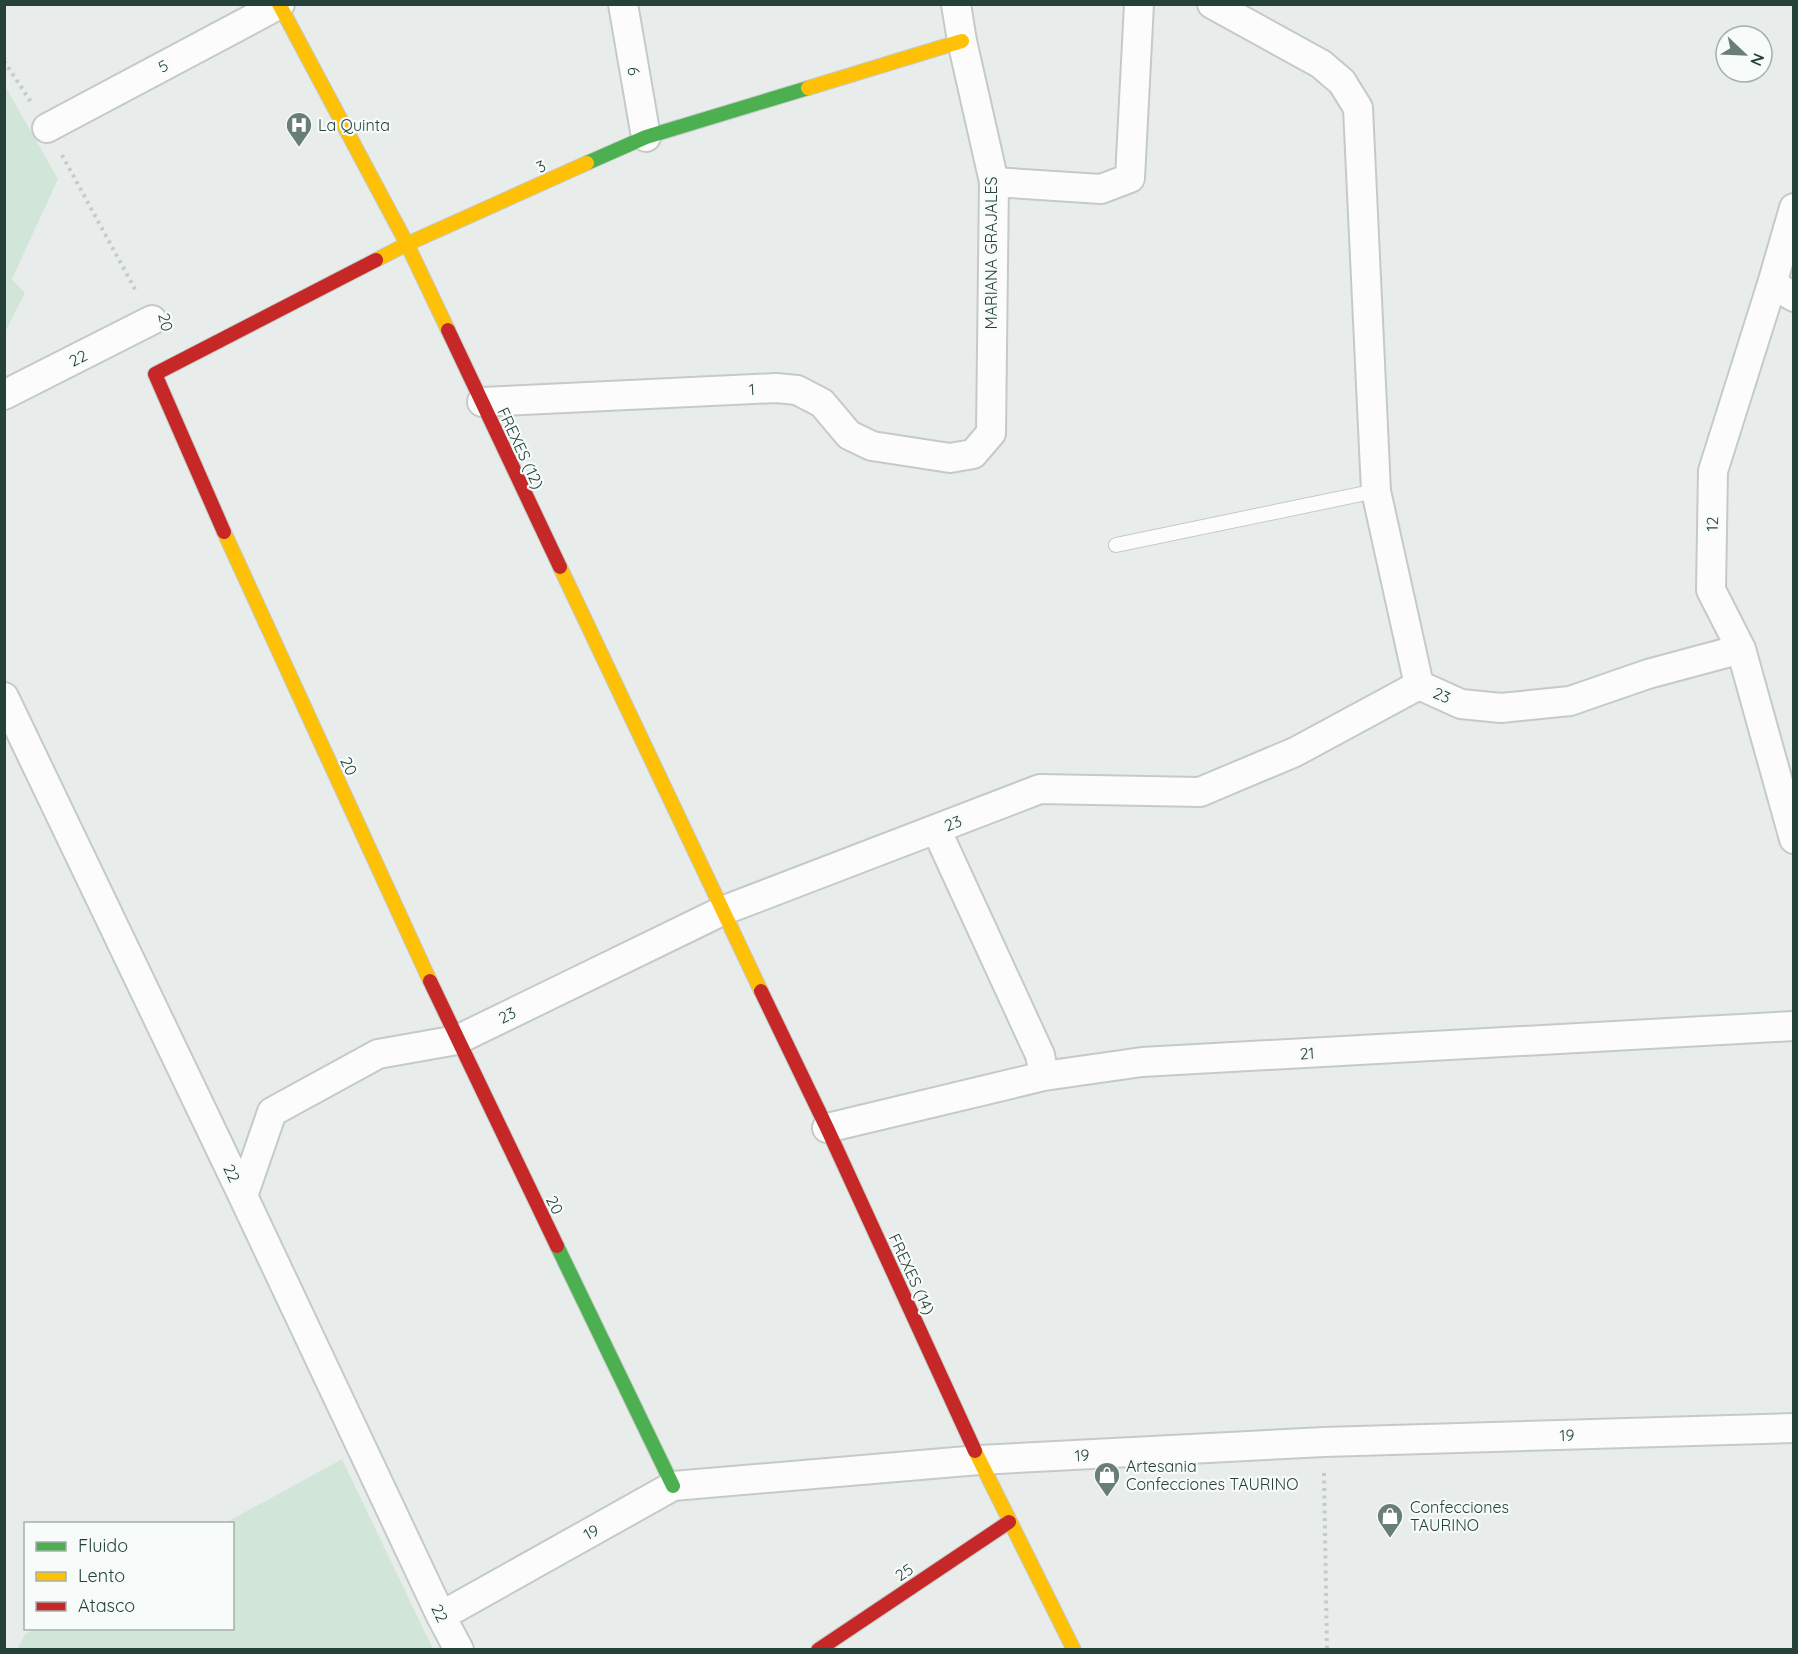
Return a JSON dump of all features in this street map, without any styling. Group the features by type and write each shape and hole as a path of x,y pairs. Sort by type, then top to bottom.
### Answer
{"street":[{"name":"6","path":"623,4 646,137"},
{"name":"MARIANA GRAJALES","path":"956,4 962,41 994,182 991,433"},
{"path":"994,182 1101,189 1130,178 1139,4"},
{"path":"1212,4 1322,64 1342,82 1358,108 1376,491 1419,685"},
{"name":"5","path":"47,128 279,5"},
{"name":"FREXES (12)","path":"279,5 407,244 722,911"},
{"name":"3","path":"155,374 407,244 646,137 962,41"},
{"name":"12","path":"1794,208 1783,291 1713,471 1711,590 1741,649 1794,839"},
{"name":"22","path":"4,395 152,320"},
{"name":"20","path":"155,374 234,554 457,1040 673,1486"},
{"name":"1","path":"482,402 776,388 797,390 822,403 849,435 872,446 950,458 973,454 991,433"},
{"name":"23","path":"243,1196 272,1112 378,1054 457,1040 722,911 1040,789 1200,792 1295,752 1419,685 1461,704 1501,708 1570,700 1648,674 1741,649"},
{"name":"22","path":"4,697 459,1650"},
{"path":"936,829 1040,1055 1044,1076"},
{"name":"FREXES (14)","path":"722,911 827,1128 979,1460 1074,1650"},
{"name":"21","path":"827,1128 1044,1076 1142,1062 1794,1026"},
{"name":"19","path":"441,1616 673,1486 979,1460 1324,1442 1794,1428"},
{"name":"25","path":"818,1650 1009,1522"}],"lane":[{"path":"1116,545 1376,491"}],"path":[{"name":"20","path":"4,61 47,128 152,320"},
{"path":"1324,1442 1327,1650"}],"green space":[{"path":"5,86 58,179 12,279 25,293 5,332"},
{"path":"342,1459 433,1649 17,1649 25,1634 33,1630 234,1630 234,1522 227,1522"}],"traffic: fast":[{"path":"587,163 646,137 808,88"},
{"path":"557,1246 673,1486"}],"traffic: slow":[{"path":"279,4 407,244 448,330"},
{"path":"808,88 962,41"},
{"path":"376,260 587,163"},
{"path":"224,532 430,981"},
{"path":"560,567 761,991"},
{"path":"975,1451 1074,1650"}],"traffic: jam":[{"path":"224,532 155,374 376,260"},
{"path":"448,330 560,567"},
{"path":"430,981 557,1246"},
{"path":"761,991 827,1128 975,1451"},
{"path":"818,1650 1009,1522"}],"place":[{"name":"La Quinta","path":"299,148"},
{"name":"Artesania Confecciones TAURINO","path":"1107,1498"},
{"name":"Confecciones TAURINO","path":"1390,1539"}]}
